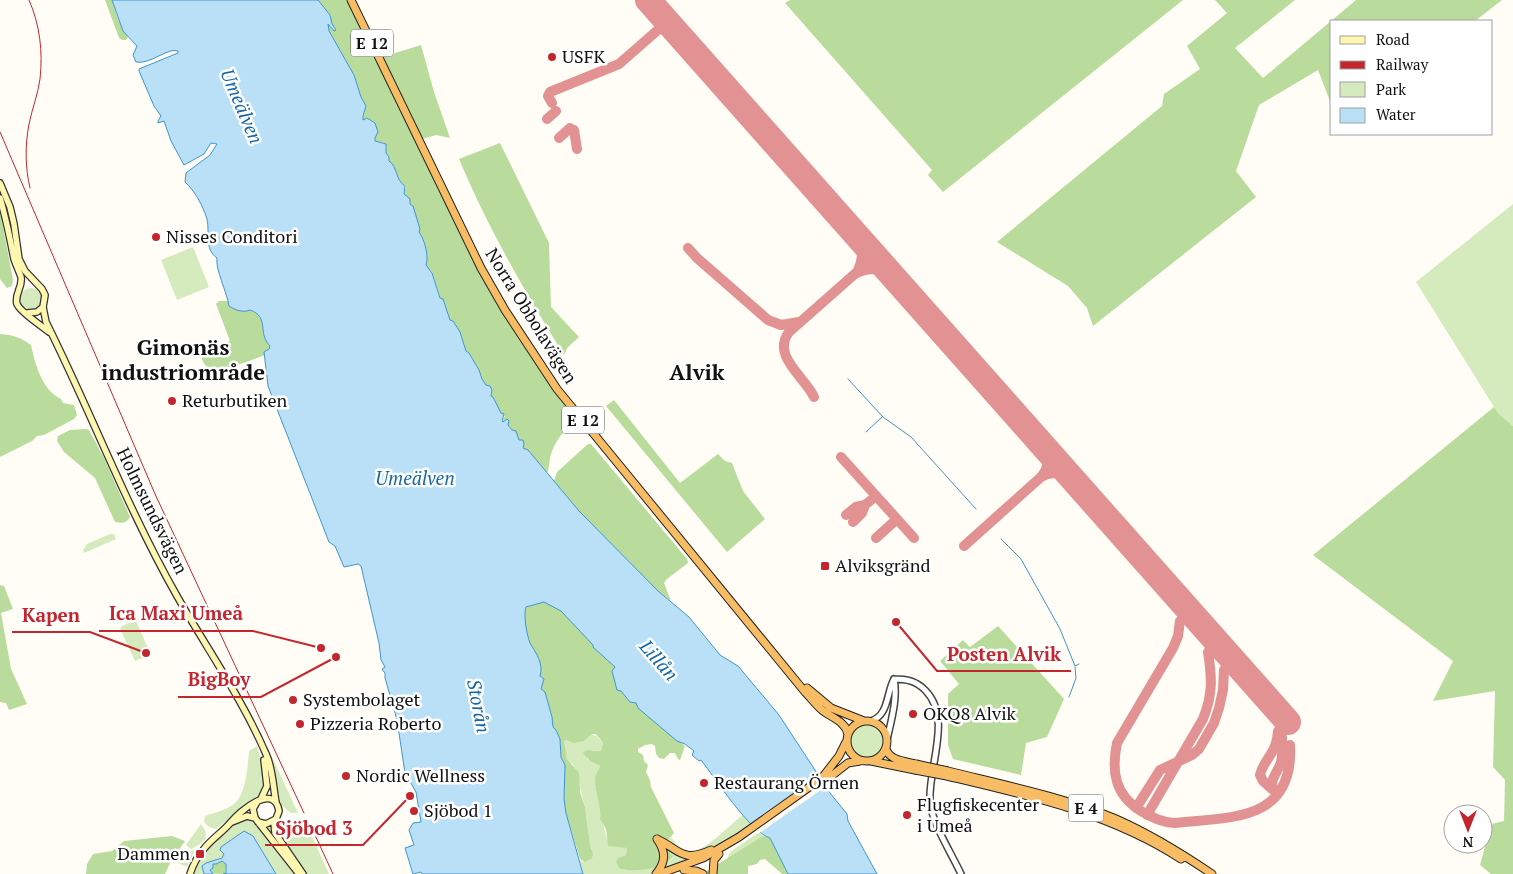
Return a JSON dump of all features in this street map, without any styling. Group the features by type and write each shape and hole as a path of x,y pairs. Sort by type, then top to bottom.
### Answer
{"highway":[{"name":"Norra Obbolavägen","path":"351,0 477,260 505,310 528,345 563,395 799,683 818,706 845,726 848,734"},
{"name":"Norra Obbolavägen","path":"799,683 831,708 868,721"},
{"path":"830,773 852,727 868,721 883,729 887,740 886,749 879,757 871,761"},
{"path":"846,742 852,756 860,760"},
{"name":"E 4","path":"886,749 887,753 893,758 915,767"},
{"path":"672,874 719,854 830,773 848,763 860,760"},
{"name":"E 4","path":"860,760 915,767 1048,796 1083,807 1116,819 1159,841 1212,874"},
{"name":"E 4","path":"948,774 1049,802 1101,819 1156,845 1203,874"},
{"path":"657,874 665,856 664,850 657,839 676,852 688,856 706,852 738,840"},
{"path":"657,874 703,858 738,840"},
{"path":"714,874 714,860 719,854"},
{"path":"684,870 703,874"}],"main road":[{"name":"Holmsundsvägen","path":"0,183 12,216 19,259 25,272 42,289 45,296 44,317 52,335 161,566 236,693 266,754 276,802"},
{"name":"Holmsundsvägen","path":"0,198 21,279 16,301 20,308 52,335"},
{"path":"20,288 28,284 37,285"},
{"path":"26,312 34,313 43,307"},
{"name":"Holmsundsvägen","path":"259,801 267,786 262,748"},
{"path":"190,874 207,844 240,813 266,798 276,802 279,811 278,818 274,822 266,824 247,816 232,822"},
{"path":"259,801 254,809 257,820 299,874"},
{"path":"274,822 274,833 303,874"}],"street":[{"path":"868,721 878,719 882,714 890,686 894,679"},
{"path":"887,740 896,687 894,679"},
{"path":"894,679 908,679 917,683 931,697 937,710 938,732 930,800 934,817 962,874"}],"green space":[{"path":"105,0 112,0 118,19 128,37 126,40 119,38"},
{"path":"318,0 351,0 379,58 421,45 434,92 450,138 436,135 419,140 505,310 579,416 556,443 551,454 547,473 528,450 523,448 511,428 502,421 505,416 501,414 493,397 491,397 492,390 490,386 486,385 482,379 479,370 466,351 460,332 453,321 450,320 443,300 440,298 431,270 428,270 426,265 423,239 419,232 413,207 404,194 406,186 402,183 389,161 385,143 375,141 375,123 367,118 363,120 366,106 354,75 329,31 328,24 334,31 329,15"},
{"path":"790,0 1183,0 943,192 928,175 932,170 785,3"},
{"path":"1215,0 1295,0 1235,48 1263,78 1330,22 1330,101 1318,70 1259,105 1236,171 1256,197 1093,326 1087,308 1068,286 997,242 1162,106 1164,94 1200,69 1187,46 1227,13"},
{"path":"1356,0 1502,0 1476,20 1332,20"},
{"path":"500,143 549,243 551,307 579,337 567,348 564,355 508,259 482,210 459,159"},
{"path":"1513,204 1513,426 1494,407 1416,282"},
{"path":"0,210 13,280 12,286 7,288 0,279"},
{"path":"193,247 209,287 177,300 161,260"},
{"path":"31,288 39,291 42,299 39,307 31,310 23,307 20,299 23,291"},
{"path":"219,301 228,301 229,306 234,309 241,311 250,310 260,317 264,336 270,346 264,352 264,355 228,368 214,369 205,365 200,354 230,341 216,304"},
{"path":"0,334 16,337 31,345 37,368 44,383 63,403 74,405 77,415 74,419 44,435 37,436 32,441 0,457"},
{"path":"614,400 680,483 718,454 725,461 732,463 743,491 765,519 727,552 606,406"},
{"path":"1494,407 1513,426 1513,874 1491,874 1480,865 1483,854 1493,854 1493,824 1504,821 1505,780 1493,767 1495,691 1433,701 1453,661 1313,555"},
{"path":"70,430 89,430 104,458 130,517 125,522 115,522 95,478 64,452 57,441 58,436"},
{"path":"588,444 591,444 687,559 688,563 664,583 671,601 658,591 579,511 554,481 557,472"},
{"path":"114,534 116,539 84,553 83,550 87,544"},
{"path":"0,585 4,586 13,609 1,613 11,669 27,704 9,710 6,703 0,702"},
{"path":"544,602 561,611 593,647 616,668 617,690 621,691 630,702 636,703 638,708 685,746 680,760 675,753 670,753 664,759 659,758 656,754 655,746 652,744 638,749 638,752 643,755 644,761 648,765 646,772 651,787 674,833 666,847 673,857 662,865 641,870 627,870 620,869 616,862 618,858 626,855 627,848 608,846 606,829 600,819 595,783 595,777 600,766 590,761 583,753 587,750 601,751 603,743 595,734 589,736 584,741 574,743 565,740 564,742 567,759 579,773 580,792 585,807 593,854 592,858 585,862 580,859 566,813 564,799 565,765 561,757 560,740 556,730 552,727 552,717 545,692 540,689 544,679 540,676 540,663 525,625 526,607"},
{"path":"134,621 137,623 150,653 149,656 135,661 120,629 122,626"},
{"path":"998,626 1064,699 1047,737 1026,743 1021,775 953,759 948,745 948,694 959,684 940,661 963,640 970,647"},
{"path":"866,725 873,726 878,730 882,735 882,749 878,754 873,758 866,759 859,758 854,754 850,749 849,742 850,735 854,730 859,726"},
{"path":"589,734 597,736 603,743 602,751 591,750 587,759 600,766 595,777 595,786 602,813 600,816 608,842 627,848 626,855 618,858 620,869 647,869 672,859 673,857 666,847 671,837 682,852 699,849 715,839 743,815 756,829 741,840 738,836 724,845 659,874 583,874 580,859 583,862 592,849 585,807 574,766 567,759 563,742 565,740 571,742 586,739"},
{"path":"257,746 263,765 264,781 260,796 216,829 209,827 204,822 205,816 227,808 238,800 246,779 249,751"},
{"path":"268,748 298,813 291,813 281,805"},
{"path":"248,819 256,824 277,823 287,819 296,819 306,823 329,874 194,874 216,840 232,826"},
{"path":"201,824 206,833 205,839 191,849 186,845"},
{"path":"759,832 763,836 721,874 730,852"},
{"path":"172,836 185,841 171,861 165,874 86,874 87,864 93,854 112,851 124,841"},
{"path":"763,836 770,838 788,874 782,874 765,859 760,860 757,864 748,866 748,874 702,874"},
{"path":"185,848 190,851 195,850 187,867 178,863 177,860"},
{"path":"222,861 226,864 225,874 211,873 210,870 213,864"}],"water":[{"name":"Umeälven","path":"112,0 318,0 330,15 336,30 334,31 328,24 329,31 354,75 366,106 363,120 367,118 375,123 378,132 375,141 386,144 386,153 389,161 405,186 404,194 410,199 410,204 413,206 420,229 419,232 425,244 427,253 426,265 432,273 440,298 443,299 450,320 453,321 460,332 466,351 479,370 486,385 490,386 492,390 491,396 501,413 504,414 502,421 507,419 509,421 508,425 512,430 516,431 519,440 523,440 523,448 528,450 579,511 658,591 689,617 720,655 738,666 779,715 830,793 847,814 848,821 877,874 788,874 770,838 762,834 743,815 701,760 699,761 692,755 694,751 677,741 638,708 636,703 630,702 621,691 617,690 612,671 615,667 593,647 561,611 544,602 526,607 526,625 530,643 540,663 540,676 544,679 541,689 545,692 553,727 560,739 561,757 565,765 564,799 566,813 583,874 422,874 421,872 413,874 405,848 414,845 409,830 413,823 421,822 416,792 405,773 397,720 385,673 382,669 385,667 381,660 379,643 361,566 358,564 344,567 335,546 329,542 268,386 264,352 270,346 264,336 262,321 256,313 250,310 239,311 229,306 217,258 210,250 207,219 201,204 185,182 186,173 210,155 217,144 211,143 204,154 184,165 171,141 164,121 158,123 161,116 154,106 139,71 139,69 178,53 178,51 169,51 147,61 136,62 133,55 137,46 123,31"},
{"path":"244,831 253,836 276,874 223,874 226,873 226,864 222,861 213,864 213,868 210,870 213,874 204,874 202,866 222,858 224,854 220,850 221,847"}],"pier":[{"path":"822,775 828,785 758,834 750,827"}],"waterway":[{"path":"848,379 883,417 911,437 976,509"},
{"path":"866,432 882,417"},
{"path":"1001,539 1021,559 1060,629 1075,666 1079,664"},
{"path":"1069,697 1076,678 1075,667"}],"taxiway":[{"path":"552,103 548,96 550,92 619,64 667,22"},
{"path":"547,119 556,111"},
{"path":"559,138 570,128"},
{"path":"574,130 577,149"},
{"path":"814,397 810,389 791,366 784,349 785,341 789,332 857,272 862,254 857,236"},
{"path":"688,248 768,320 781,325 799,322"},
{"path":"855,274 873,269 891,275"},
{"path":"964,546 1041,477 1048,461 1042,445"},
{"path":"841,457 914,538"},
{"path":"1041,477 1055,473 1068,478 1076,484"},
{"path":"853,522 862,513 865,505 876,496"},
{"path":"846,515 856,507 865,505"},
{"path":"876,538 897,519"},
{"path":"1180,621 1178,636 1173,648 1117,743 1115,773 1120,790 1125,798 1149,816 1161,821 1174,823 1217,819 1255,811 1270,802 1282,789 1289,770 1290,745"},
{"path":"1147,815 1203,719 1209,702 1211,686 1208,652"},
{"path":"1136,808 1160,770 1192,755 1199,749 1214,723 1219,708 1223,690 1224,670"},
{"path":"1273,790 1263,781 1260,775 1264,764 1273,751 1278,731"},
{"path":"1275,792 1272,784 1281,762 1282,737"}],"runway":[{"path":"648,0 1288,722"}],"railway":[{"path":"29,0 38,29 41,59 39,85 30,118 27,140 26,164 30,188"},
{"path":"0,132 155,494 304,813"},
{"path":"315,835 333,874"}],"place":[{"name":"USFK","path":"552,57"},
{"name":"Nisses Conditori","path":"156,237"},
{"name":"Returbutiken","path":"172,401"},
{"name":"Alviksgränd","path":"825,566"},
{"name":"Posten Alvik","path":"896,622"},
{"name":"Ica Maxi Umeå","path":"321,648"},
{"name":"Kapen","path":"146,653"},
{"name":"BigBoy","path":"336,657"},
{"name":"Systembolaget","path":"293,700"},
{"name":"OKQ8 Alvik","path":"913,714"},
{"name":"Pizzeria Roberto","path":"300,724"},
{"name":"Nordic Wellness","path":"346,776"},
{"name":"Restaurang Örnen","path":"704,783"},
{"name":"Sjöbod 3","path":"410,796"},
{"name":"Sjöbod 1","path":"414,811"},
{"name":"Flugfiskecenter i Umeå","path":"907,815"},
{"name":"Dammen","path":"200,854"}],"district":[{"name":"Gimonäs industriområde","path":"183,360"},
{"name":"Alvik","path":"697,372"}],"water label":[{"name":"Lillån","path":"659,660"},
{"name":"Storån","path":"479,706"}]}
